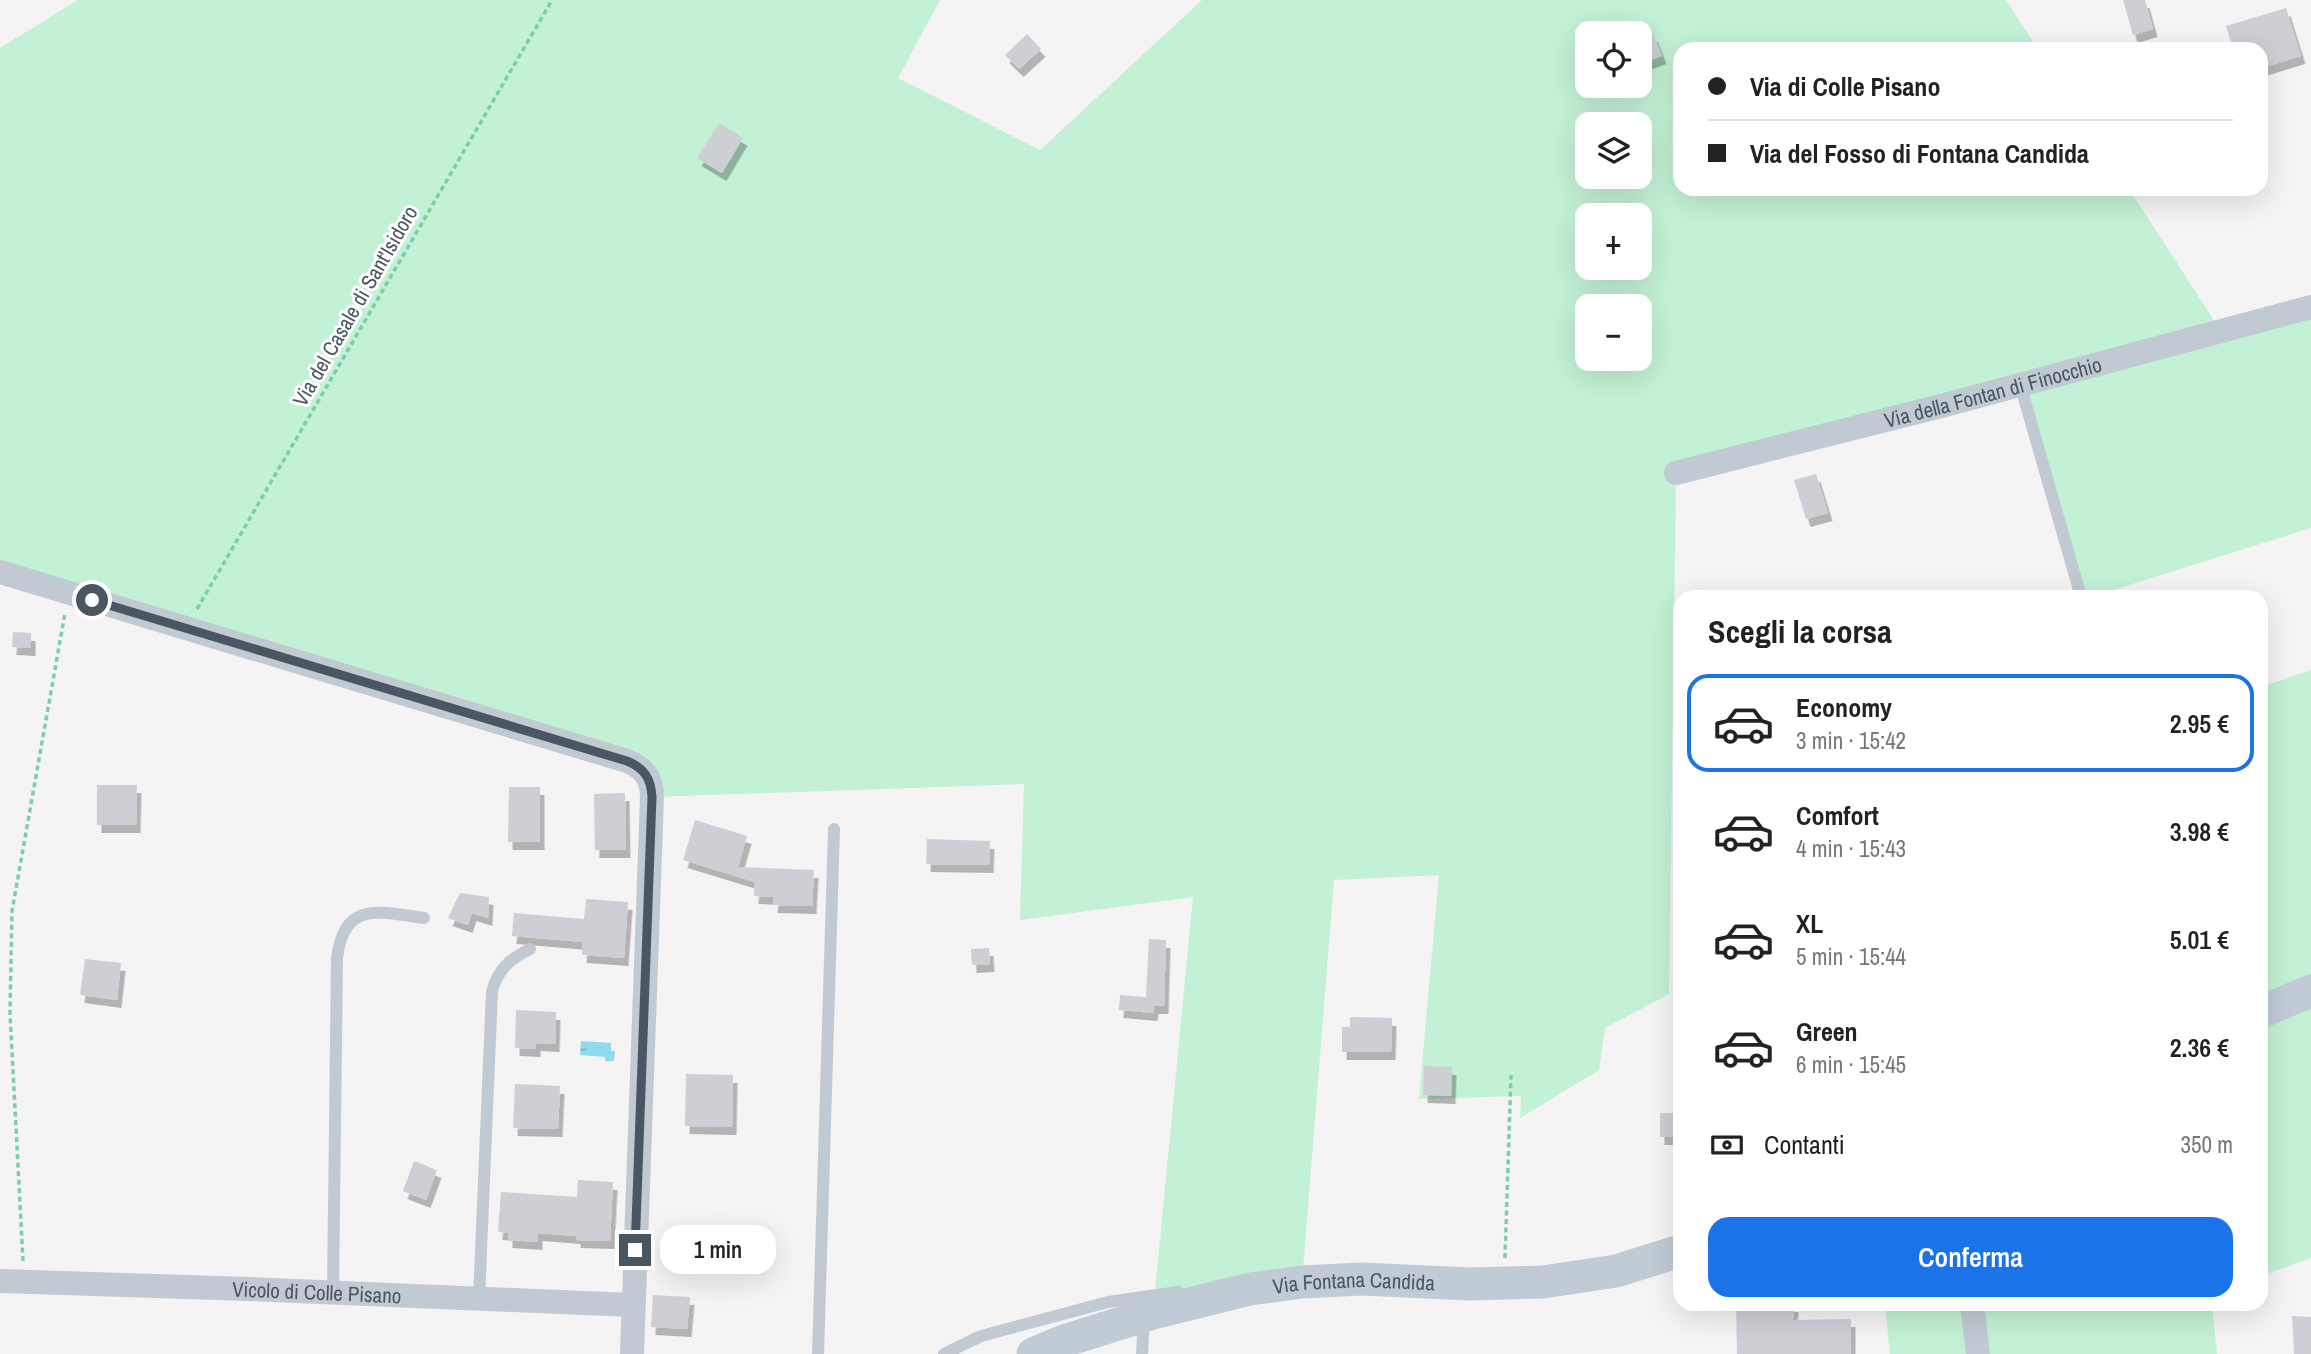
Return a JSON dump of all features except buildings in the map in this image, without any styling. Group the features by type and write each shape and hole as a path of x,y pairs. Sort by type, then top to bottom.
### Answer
{"main road":[{"path":"2268,1009 2311,991"},
{"name":"Via Fontana Candida","path":"1033,1354 1144,1316 1228,1293 1302,1283 1362,1279 1504,1284 1544,1282 1600,1275 1673,1254"}],"street":[{"name":"Via della Fontan di Finocchio","path":"1676,473 2311,307"},
{"path":"0,572 627,761 646,773 652,797 632,1354"},
{"name":"Vicolo di Colle Pisano","path":"12,1281 632,1305"},
{"path":"1973,1311 1978,1354"}],"lane":[{"path":"2020,384 2079,590"},
{"path":"818,1354 834,829"},
{"path":"332,1292 337,958 341,940 351,920 362,915 424,918"},
{"path":"479,1298 492,992 494,982 503,967 530,949"},
{"path":"944,1354 975,1338 1108,1302 1164,1293 1228,1293"},
{"path":"1142,1354 1144,1316"}],"path":[{"name":"Via del Casale di Sant'Isidoro","path":"185,628 552,0"},
{"path":"12,1281 12,911 69,593"},
{"path":"1504,1284 1511,1075"}],"green space":[{"path":"78,0 940,0 898,78 1040,150 1202,0 2006,0 2033,42 1673,42 1673,196 2134,196 2221,331 2311,307 2311,528 2113,590 2079,590 2020,385 1676,473 1669,994 1605,1028 1599,1070 1520,1118 1521,1096 1419,1099 1439,875 1334,880 1302,1282 1153,1313 1193,897 1020,920 1024,784 652,797 648,778 0,572 0,48"},
{"path":"2311,670 2311,1258 2268,1273 2268,685"},
{"path":"1886,1311 2213,1311 2217,1354 1890,1354"}],"water":[{"path":"581,1041 611,1043 611,1051 615,1051 614,1061 605,1061 605,1057 580,1055"}],"route":[{"path":"92,600 627,761 646,773 652,797 635,1250"}]}
